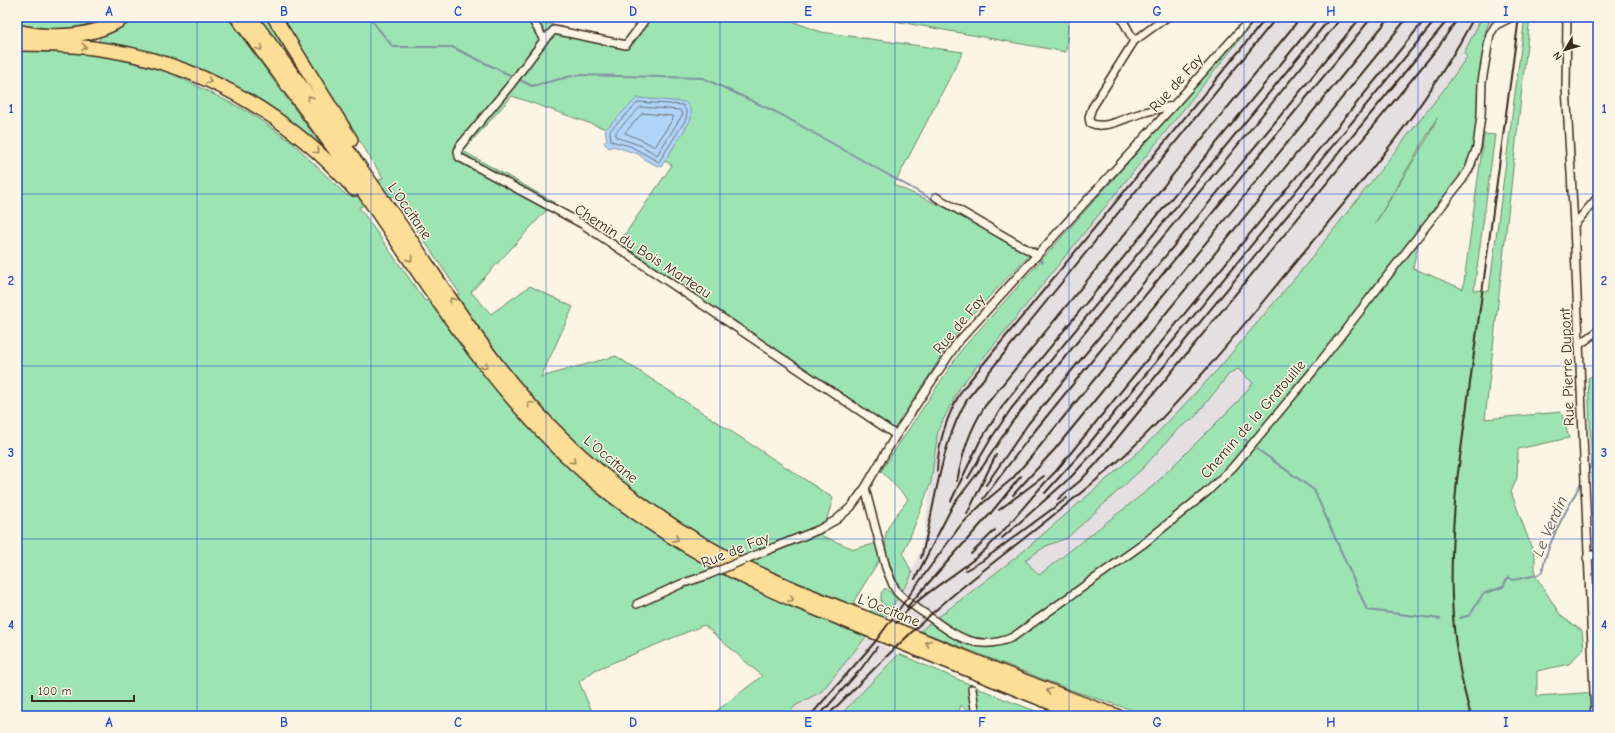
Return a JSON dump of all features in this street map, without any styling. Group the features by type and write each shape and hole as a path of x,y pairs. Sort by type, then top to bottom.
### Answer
{"highway":[{"path":"17,31 40,36 62,36 102,28 124,17"},
{"name":"L'Occitane","path":"237,17 337,152 479,358 525,414 599,485 646,520 704,557 741,576 789,598 1084,716"},
{"name":"L'Occitane","path":"250,17 341,140 487,351 515,387 545,422 576,451 630,496 658,516 711,549 751,570 793,589 1117,716"},
{"path":"274,17 374,178 382,198"},
{"path":"17,44 63,45 125,53 181,69 211,81 264,110 307,142 331,165 387,226"}],"street":[{"path":"531,17 544,40 554,30 626,45 647,17"},
{"path":"1121,17 1134,41"},
{"path":"1167,17 1134,41 1092,108 1089,117 1090,123 1097,126 1109,124 1139,114 1173,106"},
{"name":"Rue de Fay","path":"636,604 681,584 708,575 818,530 836,520 851,507 865,488 896,435 956,343 1173,106 1252,17"},
{"name":"Chemin de la Gratouille","path":"865,488 886,568 898,592 945,628 972,642 981,644 997,642 1013,637 1143,544 1208,491 1233,467 1314,370 1462,180 1469,168 1477,147 1481,116 1482,82 1490,34 1496,25 1512,17"},
{"name":"Rue Pierre Dupont","path":"1567,17 1566,87 1574,224 1587,558 1595,716"},
{"name":"Chemin du Bois Marteau","path":"544,40 512,83 460,146 458,151 459,157 584,225 896,435"},
{"path":"936,197 1037,255"},
{"path":"1574,224 1598,197"},
{"path":"1579,345 1598,331"},
{"path":"1587,558 1598,553"},
{"path":"972,689 976,716"}],"shaded area":[{"path":"1259,17 1500,17 1486,30 1428,137 1347,271 1239,400 1153,486 1039,575 1019,555 920,631 887,614 909,581 923,541 938,430 960,387"},
{"path":"866,637 899,654 839,716 787,716 795,706 822,691"}],"green space":[{"path":"17,17 112,17 78,27 52,30 17,27"},
{"path":"133,17 227,17 322,146 316,144 247,96 100,43 99,35 123,25"},
{"path":"259,17 269,17 292,53 287,55"},
{"path":"282,17 536,17 538,20 628,49 656,17 781,17 821,32 963,52 894,185 1036,248 965,322 951,341 895,429 619,243 672,165 606,129 512,96 463,151 554,202 471,292 491,314 530,286 573,307 541,377 616,356 833,498 822,536 854,549 878,543 881,557 854,601 866,637 822,691 795,706 787,716 710,716 762,676 704,625 595,670 579,682 594,716 17,716 17,51 86,53 161,68 249,112 293,143 347,196 383,178","holes":["394,196 460,294 425,301 359,207"]},
{"path":"872,17 1063,17 1068,24 1066,52"},
{"path":"1258,17 960,387 938,430 931,482 903,554 912,573 909,581 902,591 895,578 889,561 886,537 887,530 891,522 908,499 881,471 962,349"},
{"path":"1482,17 1491,17 1486,30 1476,166 1419,240 1413,268 1463,289 1484,134 1495,135 1474,290 1489,291 1525,17 1530,17 1485,419 1561,412 1569,438 1518,449 1517,478 1511,492 1535,557 1535,575 1561,616 1582,631 1584,648 1569,664 1537,671 1537,696 1598,692 1598,716 1150,716 1071,690 920,631 1019,555 1145,446 1219,368 1305,266 1442,92 1467,57 1464,53","holes":["1437,118 1428,137 1375,224","1238,369 1253,383 1239,400 1153,486 1039,575 1025,560 1046,546 1067,538 1144,467 1178,429 1194,418 1230,373"]},
{"path":"1598,372 1598,546 1595,547 1588,378"},
{"path":"885,588 898,598 890,609 881,602 881,593"},
{"path":"872,607 878,607 887,614 886,619 870,613"},
{"path":"1598,612 1598,685 1594,613"},
{"path":"899,654 1004,699 1049,716 971,716 961,705 958,716 839,716"}],"water":[{"path":"637,98 685,102 691,111 690,121 661,167 647,161 638,154 613,146 609,148 604,143 607,139 605,130"}],"waterway":[{"path":"369,17 393,47 452,47 514,77"},
{"path":"518,79 532,86 576,75 703,78 780,114 981,227"},
{"path":"1037,259 1043,262"},
{"path":"1238,433 1250,444"},
{"path":"1257,449 1314,490 1367,610 1440,619"},
{"name":"Le Verdin","path":"1587,472 1598,455"},
{"name":"Le Verdin","path":"1460,618 1470,615 1483,594 1503,587 1508,577 1513,580 1537,575 1542,572 1553,537 1581,483"}],"railway":[{"path":"937,471 939,450 944,429 962,390 1267,17"},
{"path":"921,558 944,456 958,416 968,398 1277,17"},
{"path":"957,481 967,442 985,406 1301,17"},
{"path":"951,501 980,441 1004,404 1319,17"},
{"path":"968,478 992,437 1011,409 1331,17"},
{"path":"915,579 953,505 983,466 1012,422 1342,17"},
{"path":"986,485 1028,424 1361,17"},
{"path":"983,499 1029,438 1372,17"},
{"path":"810,716 875,642 960,526 983,503 1012,479 1031,457 1390,17"},
{"path":"1013,495 1055,449 1408,17"},
{"path":"896,623 917,602 975,559 986,549 1056,471 1427,17"},
{"path":"1045,493 1083,451 1438,17"},
{"path":"1002,538 1071,477 1093,453 1450,17"},
{"path":"1058,499 1080,481 1096,464 1436,50 1459,17"},
{"path":"827,716 925,620 959,590 1107,471 1151,430 1239,331 1372,169 1437,80 1474,17"},
{"path":"1471,716 1463,686 1454,627 1452,599 1452,541 1454,511 1519,17"},
{"path":"967,514 996,455"},
{"path":"907,607 990,514 1021,476"},
{"path":"999,510 1044,476"},
{"path":"966,570 982,561 1067,498"},
{"path":"971,554 995,530"},
{"path":"819,716 861,669 877,647"}]}
